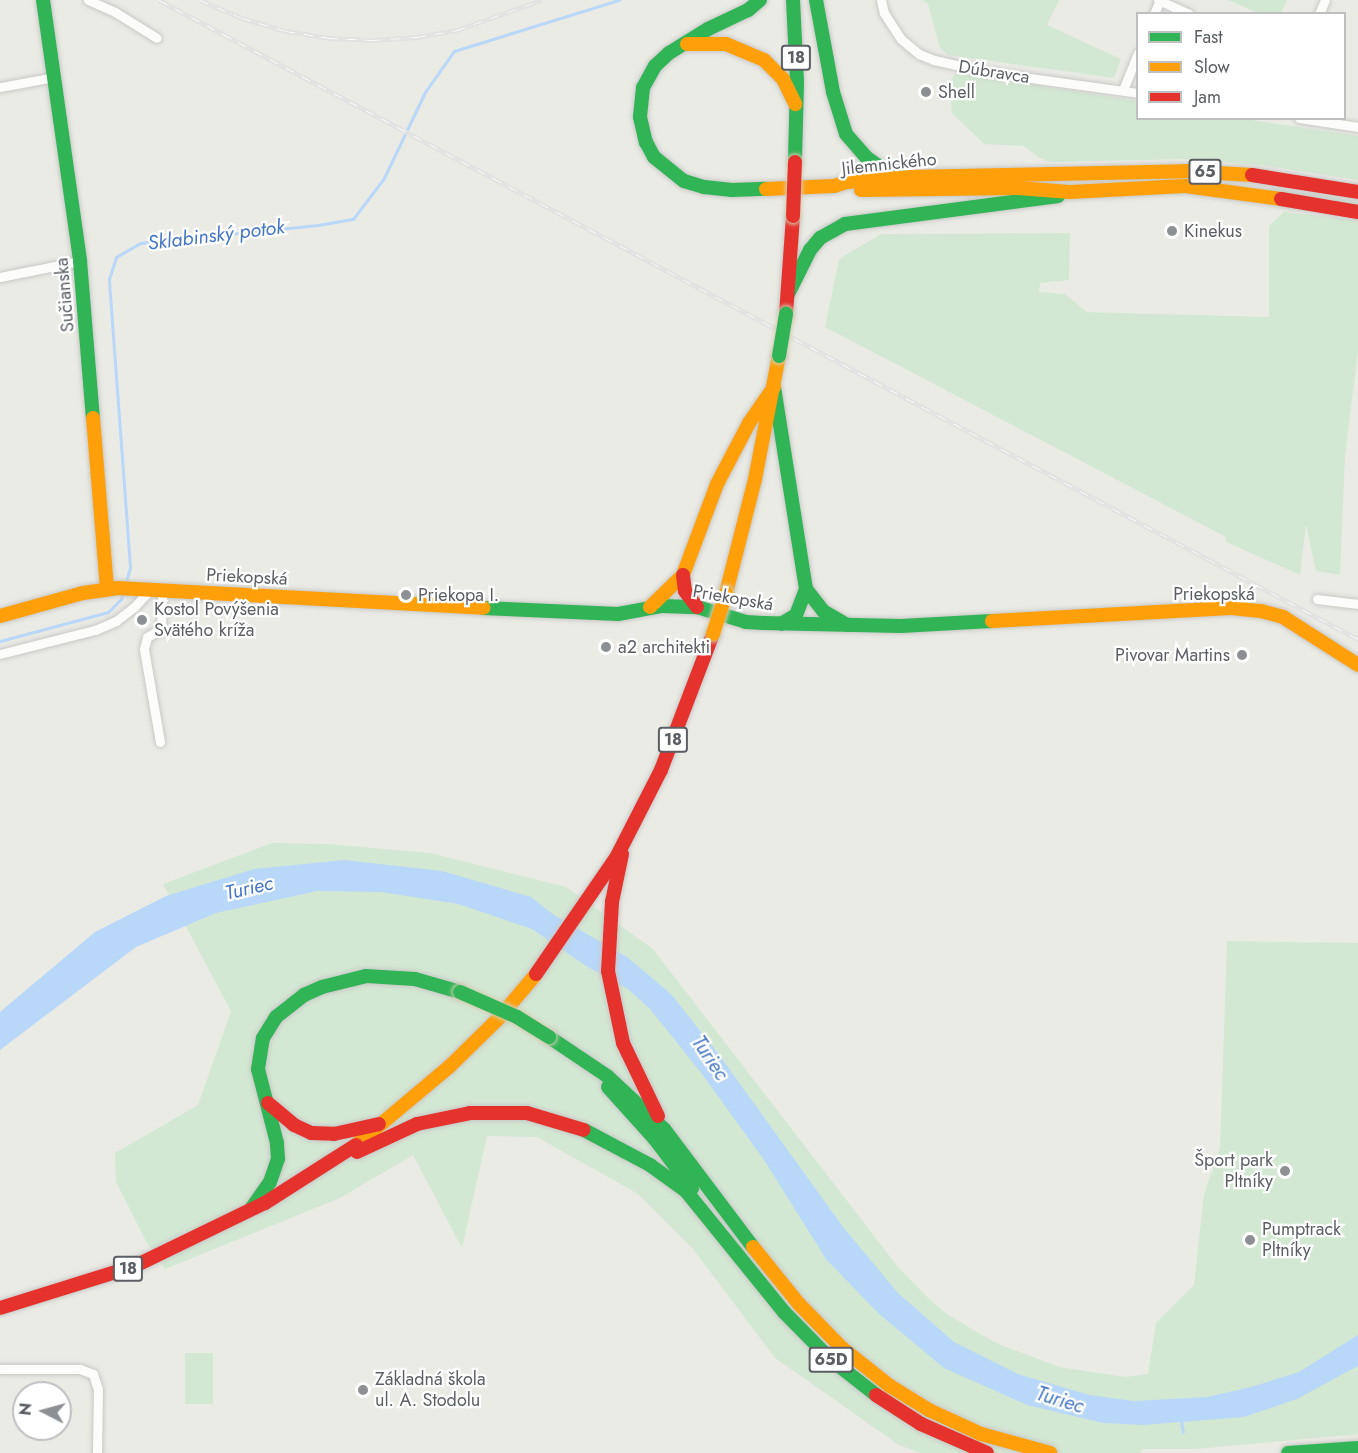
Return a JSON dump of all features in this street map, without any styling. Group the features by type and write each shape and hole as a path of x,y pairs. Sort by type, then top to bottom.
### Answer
{"main road":[{"name":"Sučianska","path":"43,0 80,261 112,589"},
{"path":"760,0 748,10 669,53 655,66 643,88 640,102 641,124 646,142 654,157 684,181 715,189 834,186"},
{"name":"18","path":"0,1308 79,1286 135,1266 249,1212 327,1166 385,1123 474,1044 541,968 583,909 625,842 661,770 713,634 726,593 755,479 774,387 786,314 793,216 797,108 793,0"},
{"path":"816,0 832,92 846,134 867,158 880,167 909,177"},
{"path":"684,44 726,44 764,60 783,79 797,108"},
{"name":"Jilemnického","path":"834,186 847,182 909,177 1185,171 1250,175 1358,192"},
{"name":"Jilemnického","path":"834,186 848,190 1018,188 1070,192 1185,186 1358,212"},
{"path":"788,294 810,250 820,238 845,224 1050,199 1070,192"},
{"path":"650,607 683,575 717,484 749,423 774,387"},
{"path":"774,387 806,589 823,611 847,625"},
{"path":"683,575 685,591 697,608"},
{"name":"Priekopská","path":"0,616 112,589 587,614 618,614 650,607 697,608 746,622 781,624 963,624 1231,608 1261,611 1296,623 1358,665"},
{"path":"781,624 796,615 806,589"},
{"path":"625,842 612,902 608,960 614,1006 632,1068 664,1130"},
{"path":"249,1212 270,1182 278,1159 278,1143 268,1103 261,1087 258,1069 263,1038 276,1017 303,995 322,987 366,976 415,980 460,993 517,1017 607,1076 664,1130"},
{"path":"588,1065 654,1138 723,1234"},
{"path":"268,1103 294,1125 311,1133 344,1133 385,1123"},
{"path":"327,1166 417,1125 441,1118 470,1113 527,1113 557,1120 588,1132 650,1165 686,1191 723,1234"},
{"name":"65D","path":"664,1130 799,1304 842,1348 890,1386 945,1418 1011,1444 1050,1453"},
{"name":"65D","path":"723,1234 784,1312 829,1358 855,1380 921,1424 987,1453"},
{"path":"1288,1453 1358,1448"}],"street":[{"path":"88,0 115,12 157,38"},
{"name":"Dúbravca","path":"881,0 884,13 901,39 919,54 939,62 987,72 1136,93"},
{"path":"1159,0 1185,12"},
{"path":"1123,90 1136,56"},
{"path":"0,87 55,77"},
{"path":"1312,120 1358,127"},
{"path":"0,277 80,261"},
{"path":"0,654 95,630 116,621 150,590"},
{"path":"150,590 161,629 147,637 144,649 160,742"},
{"path":"1317,599 1358,604"},
{"path":"0,1369 80,1369 93,1374 98,1389 97,1453"}],"green space":[{"path":"923,0 1059,0 1047,25 1121,59 1114,78 948,55 940,48 928,4"},
{"path":"1228,0 1287,0 1281,12 1255,12"},
{"path":"956,73 1136,101 1136,120 1252,120 1358,136 1358,180 1260,165 1182,159 1049,162 1024,146 984,144 952,113 949,82"},
{"path":"1274,188 1358,201 1358,206 1265,190"},
{"path":"1284,212 1358,220 1358,351 1345,456 1340,575 1316,571 1306,525 1300,575 1226,542 1226,537 825,327 839,259 881,234 1070,233 1069,280 1040,283 1039,292 1065,294 1087,312 1269,317 1269,226"},
{"path":"272,843 328,844 430,853 566,887 653,949 898,1267 929,1299 948,1315 996,1343 1059,1367 1126,1377 1148,1374 1156,1323 1194,1285 1204,1194 1220,1148 1227,941 1358,943 1358,1434 1196,1449 1142,1449 1141,1453 921,1453 899,1445 775,1358 693,1249 638,1194 537,1137 487,1136 462,1248 413,1155 340,1198 165,1269 146,1241 116,1182 115,1153 198,1105 231,1011 163,884"},
{"path":"185,1353 213,1353 213,1404 185,1404"}],"water":[{"name":"Turiec","path":"344,860 442,871 531,897 554,915 627,957 671,994 720,1056 843,1227 898,1293 954,1342 1018,1374 1089,1395 1134,1401 1207,1397 1251,1387 1299,1372 1358,1335 1358,1366 1297,1399 1244,1417 1143,1425 1103,1423 1027,1405 944,1368 878,1313 826,1259 764,1160 702,1074 650,1009 628,989 586,966 532,929 458,904 381,892 317,891 216,913 136,947 0,1050 0,1012 95,932 166,896 254,869"}],"waterway":[{"name":"Sklabinský potok","path":"125,585 130,567 109,279 116,257 140,243 318,225 353,219 384,178 425,92 454,51 619,0"},
{"name":"Sklabinský potok","path":"0,641 108,612 121,599 123,592"},
{"path":"1181,1420 1183,1432"}],"railway":[{"path":"159,0 1358,639"},
{"path":"200,0 242,18 286,31 329,38 373,40 417,37 457,30 542,0"}],"traffic: fast":[{"path":"43,0 80,261 93,418"},
{"path":"760,0 748,10 708,29 669,53 655,66 643,88 640,117 646,142 654,157 684,181 704,187 732,190 766,189"},
{"path":"793,0 797,83 795,162"},
{"path":"816,0 833,92 846,134 867,158 880,167 903,175"},
{"path":"788,294 810,250 820,238 845,224 1058,196"},
{"path":"779,356 786,314"},
{"path":"774,387 806,589 796,615 781,624"},
{"path":"806,589 823,611 847,625"},
{"path":"483,608 618,614 662,606 697,607 746,622 763,623 901,626 992,621"},
{"path":"251,1209 270,1182 278,1159 277,1143 258,1069 263,1038 276,1017 304,995 322,987 366,976 415,979 460,992"},
{"path":"460,992 517,1017 549,1037"},
{"path":"549,1037 607,1076 664,1129 753,1247"},
{"path":"608,1087 654,1138 692,1188"},
{"path":"584,1130 650,1165 686,1191 784,1312 829,1358 876,1395"},
{"path":"1288,1453 1358,1448"}],"traffic: slow":[{"path":"687,44 726,44 764,60 783,79 795,104"},
{"path":"766,189 834,186 847,182 909,177 1185,171 1252,175"},
{"path":"861,190 1018,188 1070,192 1185,186 1281,199"},
{"path":"726,593 755,479 779,356"},
{"path":"650,607 683,575 717,484 749,423 774,387"},
{"path":"93,418 107,589"},
{"path":"0,616 83,593 117,588 483,608"},
{"path":"713,634 726,593"},
{"path":"992,621 1231,608 1261,611 1283,617 1358,665"},
{"path":"356,1145 450,1066 499,1018 536,974"},
{"path":"753,1247 799,1304 842,1348 890,1386 929,1410 981,1434 1050,1453"}],"traffic: jam":[{"path":"793,216 795,162"},
{"path":"1252,175 1358,192"},
{"path":"1281,199 1358,212"},
{"path":"786,314 793,216"},
{"path":"683,575 685,591 697,607"},
{"path":"536,974 617,856 661,770 713,634"},
{"path":"622,854 612,902 608,971 623,1043 658,1116"},
{"path":"268,1103 294,1125 311,1133 334,1134 379,1124"},
{"path":"357,1152 417,1124 470,1113 527,1113 584,1130"},
{"path":"0,1308 135,1266 265,1203 356,1145"},
{"path":"876,1395 921,1424 987,1453"}],"place":[{"name":"Shell","path":"926,92"},
{"name":"Kinekus","path":"1172,231"},
{"name":"Priekopa I.","path":"406,595"},
{"name":"Kostol Povýšenia Svätého kríža","path":"142,620"},
{"name":"a2 architekti","path":"606,647"},
{"name":"Pivovar Martins","path":"1242,655"},
{"name":"Šport park Pltníky","path":"1285,1171"},
{"name":"Pumptrack Pltníky","path":"1250,1240"},
{"name":"Základná škola ul. A. Stodolu","path":"363,1390"}]}
